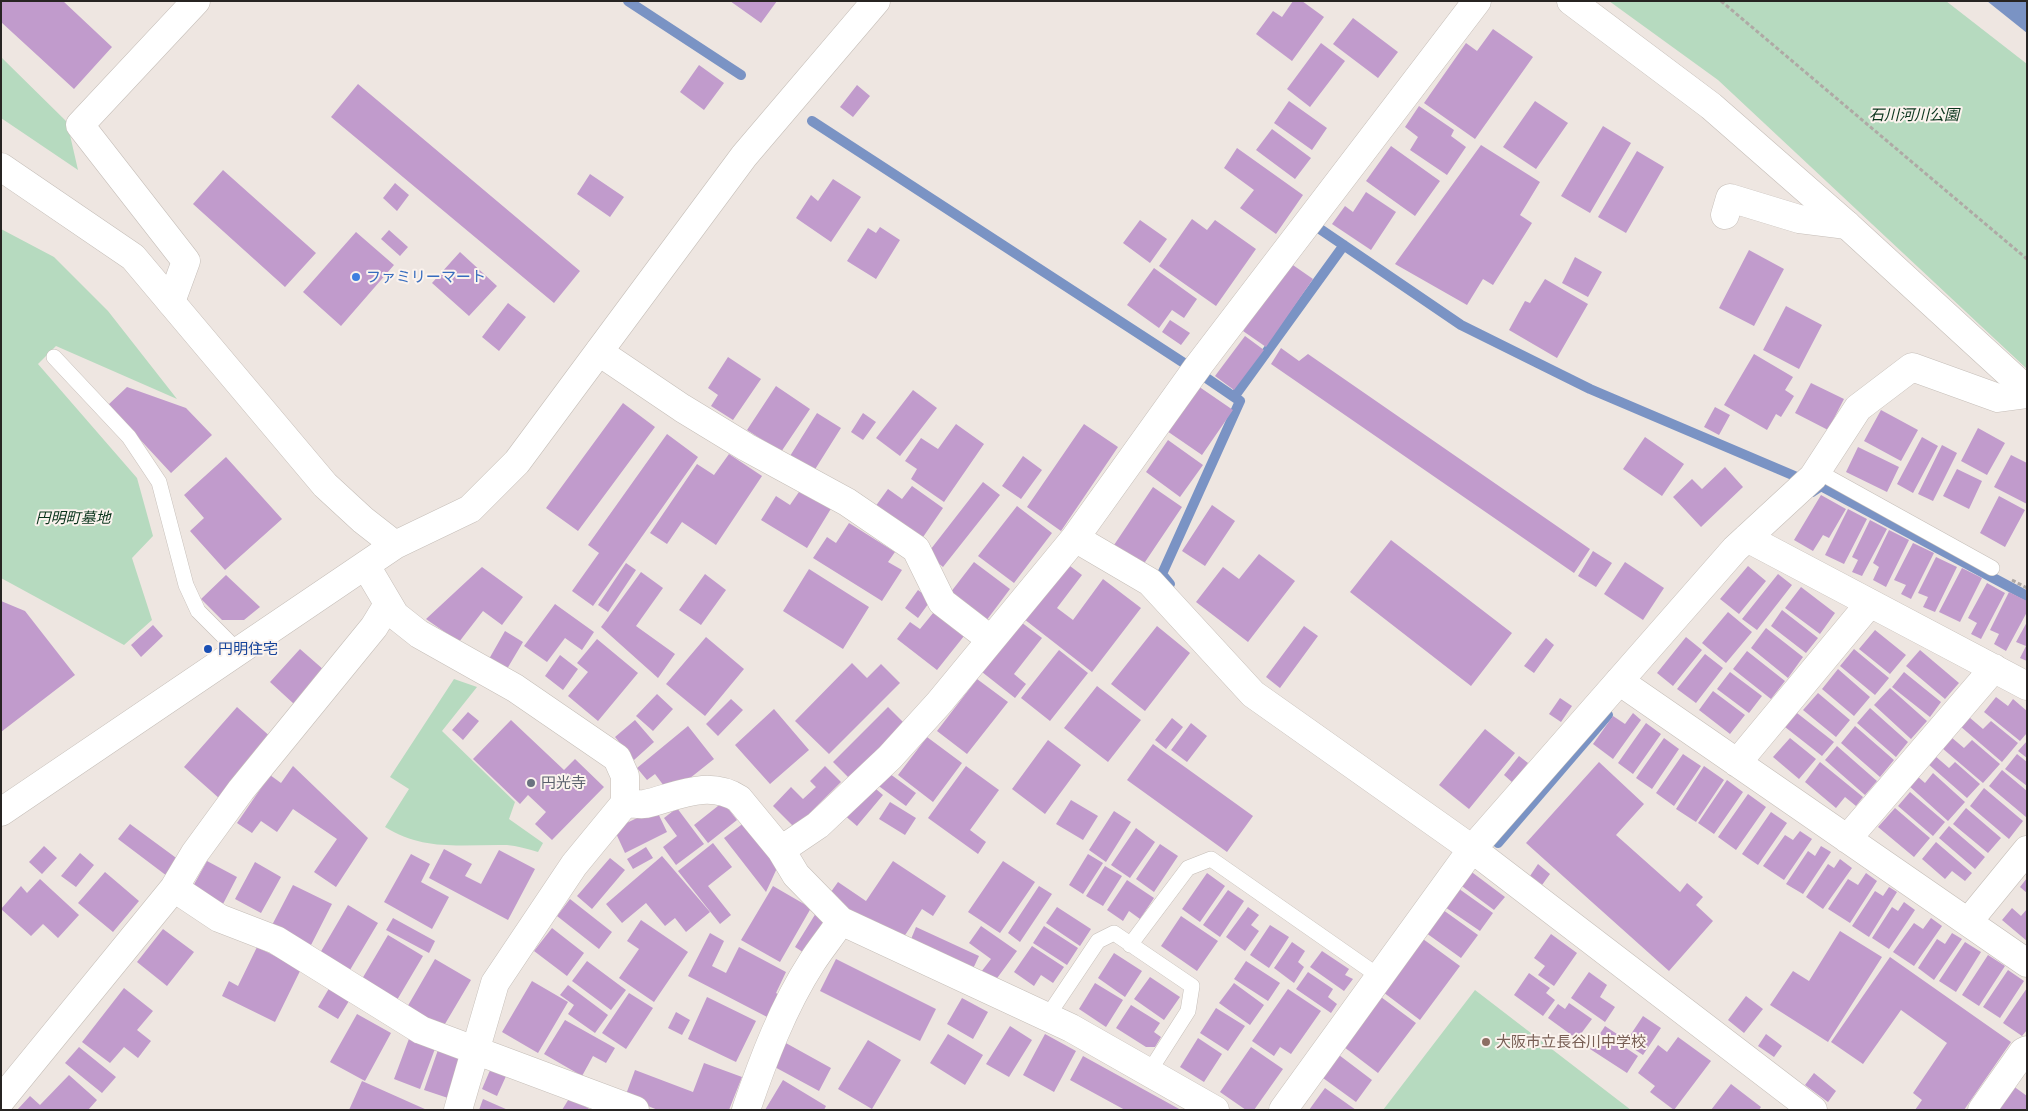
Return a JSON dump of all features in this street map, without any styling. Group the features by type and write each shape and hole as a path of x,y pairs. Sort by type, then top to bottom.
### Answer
{"street":[{"path":"171,302 186,262 80,125 196,1"},
{"path":"1,812 395,545 470,509 517,462 744,156 876,1"},
{"path":"781,850 818,825 890,756 938,703 1075,538 1199,365 1477,1"},
{"path":"1571,1 1710,106 1847,225 2027,390"},
{"path":"1,167 133,257 326,484 363,520 395,545"},
{"path":"1725,215 1730,198 1799,220 1847,225"},
{"path":"599,352 682,408 746,447 846,502 916,549 942,602 990,639"},
{"path":"1283,1110 1472,849 1747,538 1813,477 1858,408 1912,367 1998,398 2027,394"},
{"path":"1075,538 1150,582 1253,694 1472,849 1813,1110"},
{"path":"1747,538 2027,686"},
{"path":"366,566 395,615 419,634 515,688 617,758 625,776 625,803 574,865 495,983 458,1110"},
{"path":"1737,763 1870,603"},
{"path":"1,1100 174,888 209,832 374,627 388,604"},
{"path":"1846,838 1994,668"},
{"path":"1618,682 2027,963"},
{"path":"625,803 644,804 679,793 707,789 730,794 739,799 781,850 796,875 841,921 1047,1016 1216,1110"},
{"path":"1968,922 2027,850"},
{"path":"174,888 219,918 276,940 421,1030 635,1110"},
{"path":"746,1110 767,1055 795,994 812,963 841,921"},
{"path":"1982,1110 2023,1052 2027,1050"}],"lane":[{"path":"54,358 129,438 159,482 186,585 198,610 238,652"},
{"path":"1816,471 1992,568"},
{"path":"1130,945 1188,868 1211,859 1380,977"},
{"path":"1047,1016 1098,941 1114,933 1192,986 1188,1011 1149,1072"}],"path":[{"path":"1721,1 2027,259"}],"green space":[{"name":"石川河川公園","path":"1609,1 1946,1 2027,64 2027,369 1718,80"},
{"path":"1,57 67,122 78,170 1,118"},
{"name":"円明町墓地","path":"1,229 54,257 108,311 177,399 56,346 38,364 137,478 153,536 132,558 152,620 124,645 1,578"},
{"path":"454,679 477,687 442,731 515,802 509,819 543,843 538,852 507,845 444,845 429,843 400,835 385,827 409,789 390,777"},
{"name":"大阪市立長谷川中学校","path":"1475,990 1631,1110 1383,1110"}],"water":[{"path":"1987,1 2027,1 2027,33"}],"building":[{"path":"1,1 63,1 112,47 74,89 1,22"},
{"path":"730,1 777,1 761,23"},
{"path":"1293,1 1302,1 1324,17 1292,61 1256,34 1273,11 1282,17"},
{"path":"1353,18 1398,52 1378,78 1333,44"},
{"path":"1493,29 1533,57 1475,139 1424,103 1466,43 1477,51"},
{"path":"1321,43 1345,61 1310,107 1287,89"},
{"path":"699,65 724,83 704,110 680,92"},
{"path":"358,84 580,271 554,303 331,117"},
{"path":"857,85 870,96 853,117 840,107"},
{"path":"1289,101 1327,128 1312,150 1274,123"},
{"path":"1535,101 1568,123 1536,169 1503,147"},
{"path":"1419,106 1454,130 1451,136 1466,147 1447,175 1410,150 1418,137 1405,127"},
{"path":"1603,126 1631,143 1590,213 1561,196"},
{"path":"1272,129 1311,158 1295,179 1256,150"},
{"path":"1481,145 1540,182 1520,215 1532,223 1493,285 1483,279 1467,305 1395,264"},
{"path":"1391,146 1440,181 1415,216 1366,181"},
{"path":"1237,148 1303,195 1276,234 1240,208 1254,190 1224,168"},
{"path":"1637,151 1664,167 1626,233 1598,217"},
{"path":"223,170 316,253 285,287 193,204"},
{"path":"590,174 624,197 610,217 577,194"},
{"path":"833,179 861,197 831,242 796,218 811,195 818,201"},
{"path":"395,183 409,195 397,211 383,198"},
{"path":"1366,192 1396,212 1371,250 1332,224 1345,206 1353,212"},
{"path":"1192,219 1207,230 1215,220 1256,249 1216,306 1159,266"},
{"path":"1140,220 1167,239 1150,263 1123,243"},
{"path":"880,227 900,240 876,279 847,261 868,228 876,233"},
{"path":"389,230 408,247 400,256 381,239"},
{"path":"356,232 394,265 341,326 303,292"},
{"path":"1749,250 1784,269 1754,326 1719,308"},
{"path":"460,252 497,286 469,316 432,283"},
{"path":"1575,257 1602,272 1588,297 1562,283"},
{"path":"1290,263 1313,279 1266,347 1243,331"},
{"path":"1154,268 1197,299 1184,318 1172,310 1159,328 1127,305"},
{"path":"1545,279 1588,304 1557,358 1509,330 1525,301 1530,303"},
{"path":"508,303 526,317 499,351 482,337"},
{"path":"1786,306 1822,325 1799,369 1763,350"},
{"path":"1170,320 1190,333 1181,345 1162,332"},
{"path":"1245,336 1264,350 1234,390 1215,376"},
{"path":"1281,348 1299,361 1308,354 1590,549 1574,573 1271,364"},
{"path":"1754,354 1793,377 1785,390 1794,396 1781,417 1776,414 1767,430 1724,405"},
{"path":"728,357 761,379 733,420 711,406 718,395 708,388"},
{"path":"1811,383 1844,399 1828,430 1795,413"},
{"path":"776,386 810,409 781,452 747,430"},
{"path":"1198,386 1233,410 1202,455 1167,431"},
{"path":"127,387 186,408 212,435 171,473 108,405"},
{"path":"913,390 937,408 900,456 876,438"},
{"path":"623,403 655,427 578,531 546,508"},
{"path":"1715,407 1730,415 1719,435 1704,427"},
{"path":"1881,410 1918,430 1901,461 1864,441"},
{"path":"817,413 841,428 814,471 790,456"},
{"path":"863,413 876,422 863,440 851,432"},
{"path":"956,424 984,444 944,502 911,479 917,469 905,461 921,438 938,449"},
{"path":"1084,424 1118,447 1061,531 1027,507"},
{"path":"1978,428 2005,443 1987,475 1961,461"},
{"path":"667,434 698,457 593,606 572,591 599,553 588,545"},
{"path":"1645,437 1684,464 1662,496 1623,469"},
{"path":"1922,437 1938,446 1913,493 1897,484"},
{"path":"1168,440 1203,465 1180,497 1146,472"},
{"path":"1942,445 1957,453 1933,501 1918,494"},
{"path":"1858,447 1899,467 1887,492 1846,472"},
{"path":"729,454 762,476 716,545 682,522 667,544 650,533 697,464 714,475"},
{"path":"2011,455 2027,463 2027,504 1994,487"},
{"path":"1023,456 1042,470 1021,499 1002,486"},
{"path":"226,457 282,519 225,570 190,531 204,518 184,495"},
{"path":"1725,467 1743,487 1701,527 1673,497 1692,479 1702,489"},
{"path":"1957,469 1982,481 1969,509 1943,496"},
{"path":"983,482 1000,495 943,567 927,554"},
{"path":"912,486 943,508 921,540 875,507 888,489 902,499"},
{"path":"1153,487 1182,507 1143,565 1114,545"},
{"path":"801,489 832,507 807,548 761,520 776,496 790,505"},
{"path":"1821,495 1846,509 1829,538 1823,535 1813,551 1794,540"},
{"path":"1999,496 2025,510 2005,547 1980,533"},
{"path":"1212,505 1235,521 1205,566 1182,551"},
{"path":"1017,506 1052,533 1014,583 978,556"},
{"path":"1848,509 1867,519 1844,564 1825,555"},
{"path":"1870,520 1887,529 1862,576 1852,572 1858,560 1852,557"},
{"path":"849,523 895,552 888,562 902,570 882,601 813,558 827,537 836,543"},
{"path":"1889,530 1909,540 1886,587 1873,580 1879,567 1873,563"},
{"path":"1391,540 1512,633 1471,686 1350,592"},
{"path":"1913,543 1934,553 1911,599 1901,594 1906,585 1894,580"},
{"path":"1593,551 1612,563 1596,587 1578,576"},
{"path":"1259,554 1295,581 1248,642 1196,602 1223,567 1239,579"},
{"path":"1936,557 1957,567 1935,612 1923,607 1928,597 1918,593"},
{"path":"974,562 1010,589 983,625 947,597"},
{"path":"1625,562 1664,588 1643,620 1604,594"},
{"path":"626,563 636,570 608,612 598,605"},
{"path":"1066,563 1082,575 1057,608 1073,620 1103,579 1141,608 1092,672 1024,619"},
{"path":"1748,566 1766,581 1739,614 1720,599"},
{"path":"482,567 523,597 502,625 483,611 459,642 426,619"},
{"path":"1962,568 1982,578 1960,622 1939,612"},
{"path":"809,569 869,607 843,649 783,611"},
{"path":"641,572 663,588 636,626 675,654 658,678 601,627"},
{"path":"705,574 726,590 701,625 679,610"},
{"path":"1778,574 1792,585 1757,630 1742,619"},
{"path":"226,575 260,607 244,620 222,620 201,599"},
{"path":"1987,583 2005,593 1981,639 1971,634 1977,623 1968,618"},
{"path":"1801,587 1835,613 1820,634 1785,608"},
{"path":"918,590 931,600 918,618 905,608"},
{"path":"2009,592 2027,601 2027,612 2006,651 1994,644 1999,634 1990,630"},
{"path":"1,601 25,611 75,675 1,732"},
{"path":"555,604 594,632 582,650 565,638 547,662 524,646"},
{"path":"938,607 968,631 937,670 897,639 910,622 920,629"},
{"path":"1782,610 1818,638 1806,653 1771,626"},
{"path":"1728,612 1752,632 1726,663 1702,643"},
{"path":"1021,622 1042,638 1014,674 1026,684 1015,698 982,672"},
{"path":"2027,622 2027,661 2020,658 2026,646 2016,642"},
{"path":"153,625 163,636 141,657 131,645"},
{"path":"1157,626 1190,653 1145,711 1111,684"},
{"path":"1304,626 1318,636 1280,688 1266,677"},
{"path":"1766,628 1803,657 1788,678 1751,648"},
{"path":"1875,630 1906,655 1890,674 1859,649"},
{"path":"505,631 523,642 507,669 489,659"},
{"path":"706,637 744,669 705,716 666,684"},
{"path":"1686,637 1702,650 1673,686 1657,673"},
{"path":"1546,638 1554,645 1534,673 1524,666"},
{"path":"597,639 638,673 598,721 568,696 588,672 577,663"},
{"path":"300,649 324,670 294,704 270,682"},
{"path":"1854,649 1889,678 1875,695 1840,666"},
{"path":"1059,650 1088,673 1050,721 1021,698"},
{"path":"1920,650 1959,683 1945,699 1906,666"},
{"path":"1747,651 1785,681 1771,699 1733,669"},
{"path":"1705,654 1723,668 1696,703 1677,689"},
{"path":"560,655 578,669 563,690 545,676"},
{"path":"852,663 867,678 881,664 900,683 829,754 795,721"},
{"path":"1838,669 1870,697 1854,716 1822,689"},
{"path":"1730,672 1762,696 1749,713 1717,689"},
{"path":"1904,672 1941,702 1930,717 1892,687"},
{"path":"977,679 1008,702 967,754 937,731"},
{"path":"1097,686 1141,720 1108,762 1064,728"},
{"path":"1890,688 1927,721 1911,739 1874,705"},
{"path":"1713,691 1745,715 1730,734 1699,710"},
{"path":"1818,693 1850,720 1836,737 1803,710"},
{"path":"657,694 673,709 653,731 636,716"},
{"path":"1996,697 2008,706 2013,699 2027,711 2027,733 2020,741 1984,712"},
{"path":"1560,698 1572,706 1561,722 1549,714"},
{"path":"731,699 743,710 718,736 706,724"},
{"path":"237,707 273,739 220,799 184,767"},
{"path":"888,707 904,723 849,778 833,762"},
{"path":"1870,708 1908,742 1896,757 1857,723"},
{"path":"774,709 809,750 770,784 735,745"},
{"path":"468,712 479,721 463,740 452,730"},
{"path":"1633,713 1641,720 1613,759 1593,744 1613,716 1625,724"},
{"path":"1797,713 1834,742 1822,756 1785,727"},
{"path":"1969,717 1983,729 1991,721 2018,743 2002,762 1960,726"},
{"path":"1172,718 1183,727 1166,749 1155,740"},
{"path":"511,720 564,770 575,759 604,787 552,840 535,824 546,812 528,795 520,804 473,759"},
{"path":"635,720 654,742 634,760 615,737"},
{"path":"1191,723 1207,736 1187,762 1171,750"},
{"path":"1646,723 1661,734 1633,774 1618,763"},
{"path":"688,726 714,759 670,794 655,774 647,780 637,768"},
{"path":"1855,726 1894,760 1880,777 1841,743"},
{"path":"1485,729 1515,753 1469,809 1439,785"},
{"path":"927,737 962,763 933,802 898,775"},
{"path":"1951,737 1964,748 1972,740 2000,764 1983,783 1942,748"},
{"path":"1664,738 1679,749 1652,789 1636,778"},
{"path":"1790,738 1816,759 1799,779 1773,757"},
{"path":"1048,740 1081,765 1045,814 1012,789"},
{"path":"2027,741 2027,758 2018,751"},
{"path":"1153,744 1253,816 1227,852 1127,780"},
{"path":"1837,746 1877,781 1865,795 1825,760"},
{"path":"1683,754 1701,766 1674,806 1656,793"},
{"path":"2017,754 2027,762 2027,786 2005,769"},
{"path":"1934,755 1949,768 1955,762 1980,784 1967,798 1927,763"},
{"path":"1519,756 1528,763 1513,783 1504,775"},
{"path":"1599,762 1644,804 1616,835 1680,892 1687,883 1703,897 1696,905 1713,921 1669,971 1526,843"},
{"path":"1820,762 1863,797 1856,806 1845,797 1836,808 1805,782"},
{"path":"293,766 368,838 336,887 314,872 337,839 293,809 277,832 261,821 252,833 237,823 270,775 281,783"},
{"path":"825,766 841,782 795,828 773,806 791,787 803,799 816,787 810,781"},
{"path":"966,766 999,790 970,830 986,842 978,854 928,818"},
{"path":"1704,766 1724,780 1696,822 1676,809"},
{"path":"2002,770 2027,791 2026,817 1989,786"},
{"path":"886,771 916,793 906,806 876,784"},
{"path":"1933,773 1965,802 1948,821 1908,785 1916,775 1925,783"},
{"path":"1727,780 1743,792 1714,834 1698,823"},
{"path":"869,783 883,795 857,826 843,814"},
{"path":"1984,788 2023,821 2009,839 1970,806"},
{"path":"1910,792 1945,822 1933,836 1898,806"},
{"path":"1748,794 1766,807 1736,850 1718,837"},
{"path":"1071,800 1098,816 1083,840 1056,824"},
{"path":"723,802 737,820 708,843 694,825"},
{"path":"890,802 916,818 905,835 879,819"},
{"path":"677,808 704,844 676,865 663,847 677,836 664,818"},
{"path":"1895,808 1930,838 1914,857 1878,827"},
{"path":"1966,808 2001,838 1988,853 1953,824"},
{"path":"656,809 667,832 625,853 614,829"},
{"path":"1114,811 1131,822 1106,862 1089,850"},
{"path":"1771,812 1787,823 1758,865 1742,854"},
{"path":"745,822 778,866 766,892 724,838"},
{"path":"130,824 179,860 167,876 118,839"},
{"path":"1949,826 1985,857 1975,869 1939,838"},
{"path":"1136,828 1155,842 1130,878 1111,865"},
{"path":"1800,831 1812,839 1784,880 1763,866 1785,835 1793,840"},
{"path":"1936,842 1972,873 1965,881 1952,871 1945,879 1922,859"},
{"path":"713,843 732,867 708,886 731,915 720,924 678,871"},
{"path":"1160,844 1178,856 1154,892 1136,879"},
{"path":"44,846 57,858 42,874 29,862"},
{"path":"1821,846 1831,852 1803,894 1786,884 1808,851 1815,856"},
{"path":"646,847 653,858 633,869 627,859"},
{"path":"444,849 472,864 465,876 481,884 499,850 535,869 508,920 429,878"},
{"path":"80,853 94,865 76,887 61,876"},
{"path":"411,854 430,864 421,882 449,897 432,929 384,902"},
{"path":"1088,854 1103,863 1083,894 1069,885"},
{"path":"662,856 710,912 686,932 675,918 665,926 646,903 622,923 606,904"},
{"path":"610,858 625,870 592,909 577,896"},
{"path":"1840,859 1852,868 1823,909 1806,897 1828,864 1834,868"},
{"path":"207,861 237,877 223,904 192,888"},
{"path":"893,861 946,896 933,916 922,909 900,943 828,896 838,882 866,901"},
{"path":"1003,861 1035,882 1000,933 968,912"},
{"path":"255,862 281,877 261,913 235,899"},
{"path":"1538,864 1550,874 1542,885 1530,876"},
{"path":"1105,866 1122,876 1103,906 1086,896"},
{"path":"1469,870 1505,897 1494,910 1459,884"},
{"path":"105,872 139,901 113,932 78,903"},
{"path":"1207,873 1225,886 1200,922 1182,909"},
{"path":"1866,873 1877,881 1850,923 1828,909 1848,879 1858,885"},
{"path":"2027,878 2027,893 2020,887"},
{"path":"40,879 79,915 58,938 43,924 31,936 1,909 21,886 27,893"},
{"path":"1127,880 1154,898 1140,919 1129,911 1123,921 1107,910"},
{"path":"293,885 332,904 310,947 271,927"},
{"path":"773,886 811,908 780,962 741,940"},
{"path":"1039,886 1052,894 1020,942 1008,933"},
{"path":"1455,886 1493,913 1480,931 1442,905"},
{"path":"1889,887 1897,892 1869,937 1852,926 1875,891 1883,896"},
{"path":"1228,890 1244,901 1220,937 1203,925"},
{"path":"570,899 612,932 599,949 557,916"},
{"path":"1904,902 1915,910 1889,949 1872,938 1892,907 1898,911"},
{"path":"348,905 378,923 350,970 320,953"},
{"path":"1057,907 1091,929 1080,946 1046,923"},
{"path":"1248,907 1259,915 1251,925 1259,931 1245,951 1226,937"},
{"path":"1439,907 1478,935 1461,958 1422,930"},
{"path":"2012,908 2021,916 2027,909 2027,941 2002,920"},
{"path":"816,913 830,922 809,956 795,947"},
{"path":"1181,916 1218,941 1197,971 1161,946"},
{"path":"393,918 435,941 429,953 386,930"},
{"path":"1931,918 1942,926 1914,966 1893,952 1914,923 1923,929"},
{"path":"641,920 688,952 654,1002 619,978 639,949 627,941"},
{"path":"1270,925 1289,937 1269,968 1250,955"},
{"path":"981,926 1017,951 995,981 981,972 991,959 969,943"},
{"path":"1044,926 1078,948 1067,965 1033,943"},
{"path":"916,927 979,956 971,973 909,944"},
{"path":"552,928 584,953 567,976 534,951"},
{"path":"163,929 194,952 167,986 137,962"},
{"path":"1840,931 1882,957 1828,1042 1770,1005 1793,971 1809,981"},
{"path":"710,933 724,941 712,966 726,973 739,947 786,972 776,993 783,997 771,1019 688,976"},
{"path":"1952,933 1962,939 1934,980 1918,968 1937,939 1945,944"},
{"path":"1551,934 1577,953 1554,986 1538,975 1545,966 1534,958"},
{"path":"388,935 423,956 397,1000 362,979"},
{"path":"1423,939 1460,966 1420,1020 1383,992"},
{"path":"1292,942 1305,951 1298,962 1304,967 1294,983 1274,968"},
{"path":"1965,942 1981,952 1956,992 1939,981"},
{"path":"1032,946 1064,967 1053,983 1041,975 1034,986 1014,972"},
{"path":"257,947 301,969 275,1022 222,996 229,981 238,986"},
{"path":"1322,951 1349,969 1345,975 1353,979 1344,991 1310,967"},
{"path":"1114,953 1142,971 1125,997 1098,978"},
{"path":"1988,955 2005,966 1979,1006 1962,995"},
{"path":"1890,957 2011,1042 1964,1110 1915,1110 1922,1100 1913,1093 1947,1043 1901,1010 1863,1064 1831,1042"},
{"path":"435,959 471,980 442,1029 406,1009"},
{"path":"836,959 936,1009 920,1041 820,991"},
{"path":"587,961 626,990 611,1010 572,981"},
{"path":"1246,961 1280,983 1268,1001 1234,979"},
{"path":"2008,970 2024,981 2000,1018 1983,1007"},
{"path":"1308,972 1333,989 1328,997 1337,1004 1331,1013 1296,989"},
{"path":"1589,972 1607,985 1600,997 1615,1007 1605,1022 1571,998"},
{"path":"1529,973 1550,988 1546,993 1555,1000 1543,1016 1514,995"},
{"path":"1150,977 1180,997 1164,1020 1134,999"},
{"path":"532,981 568,1002 538,1053 502,1032"},
{"path":"1095,983 1123,1000 1106,1027 1079,1009"},
{"path":"1234,983 1264,1005 1250,1025 1219,1003"},
{"path":"331,985 352,996 338,1019 318,1007"},
{"path":"568,985 608,1015 595,1033 568,1014 574,1005 560,995"},
{"path":"124,988 153,1011 137,1030 151,1041 138,1058 124,1047 110,1063 82,1042"},
{"path":"2027,988 2027,1030 2022,1036 2003,1023"},
{"path":"1288,989 1321,1011 1291,1054 1280,1047 1274,1056 1252,1041"},
{"path":"629,993 653,1008 626,1049 602,1033"},
{"path":"1746,996 1763,1009 1744,1033 1728,1020"},
{"path":"707,997 756,1021 736,1062 688,1039"},
{"path":"1381,997 1416,1023 1378,1073 1344,1047"},
{"path":"962,998 988,1012 973,1039 947,1024"},
{"path":"1569,1003 1592,1019 1577,1039 1548,1018 1558,1004 1565,1009"},
{"path":"1131,1005 1160,1023 1154,1032 1161,1037 1155,1047 1146,1047 1116,1028"},
{"path":"1216,1008 1245,1026 1228,1051 1200,1033"},
{"path":"676,1012 690,1020 682,1035 668,1028"},
{"path":"357,1014 391,1033 365,1081 330,1062"},
{"path":"1643,1016 1661,1028 1643,1055 1625,1043"},
{"path":"565,1020 615,1048 606,1063 593,1056 582,1076 544,1054"},
{"path":"1010,1026 1032,1040 1009,1077 986,1064"},
{"path":"1605,1026 1623,1038 1620,1044 1638,1056 1627,1073 1590,1049"},
{"path":"948,1034 983,1055 965,1085 930,1063"},
{"path":"1045,1034 1076,1051 1054,1092 1023,1075"},
{"path":"1766,1034 1782,1046 1774,1057 1758,1046"},
{"path":"410,1036 436,1046 420,1089 394,1079"},
{"path":"1678,1037 1711,1061 1674,1110 1650,1092 1655,1086 1638,1073 1658,1045 1667,1052"},
{"path":"1198,1038 1222,1054 1204,1082 1180,1067"},
{"path":"868,1040 901,1060 872,1109 838,1089"},
{"path":"784,1042 831,1068 819,1091 771,1065"},
{"path":"79,1047 116,1077 102,1093 65,1063"},
{"path":"439,1047 466,1056 451,1099 424,1090"},
{"path":"1251,1047 1283,1069 1254,1110 1246,1110 1220,1092"},
{"path":"1339,1055 1372,1080 1356,1102 1323,1078"},
{"path":"1083,1056 1181,1110 1125,1110 1070,1080"},
{"path":"704,1063 742,1077 729,1110 658,1110 625,1097 635,1070 693,1092"},
{"path":"491,1068 507,1074 497,1096 482,1089"},
{"path":"1814,1073 1836,1091 1828,1102 1805,1085"},
{"path":"69,1075 97,1100 88,1110 17,1110 30,1096 40,1105"},
{"path":"783,1080 826,1106 824,1110 765,1110"},
{"path":"362,1081 427,1110 349,1110"},
{"path":"2009,1083 2027,1096 2027,1110 1990,1110"},
{"path":"1731,1084 1761,1107 1759,1110 1711,1110"},
{"path":"1325,1088 1356,1110 1309,1110"},
{"path":"570,1097 591,1110 562,1110"},
{"path":"483,1099 508,1110 479,1110"}],"waterway":[{"path":"628,1 741,75"},
{"path":"812,121 1187,365"},
{"path":"1317,227 1461,325 1590,389 1797,477"},
{"path":"1234,397 1344,245"},
{"path":"1170,584 1162,574 1240,401 1202,375"},
{"path":"1812,492 1821,486 2027,596"},
{"path":"1498,843 1608,715"}],"place":[{"name":"ファミリーマート","path":"356,277"},
{"name":"円明住宅","path":"208,649"},
{"name":"円光寺","path":"531,783"},
{"name":"大阪市立長谷川中学校","path":"1486,1042"}]}
